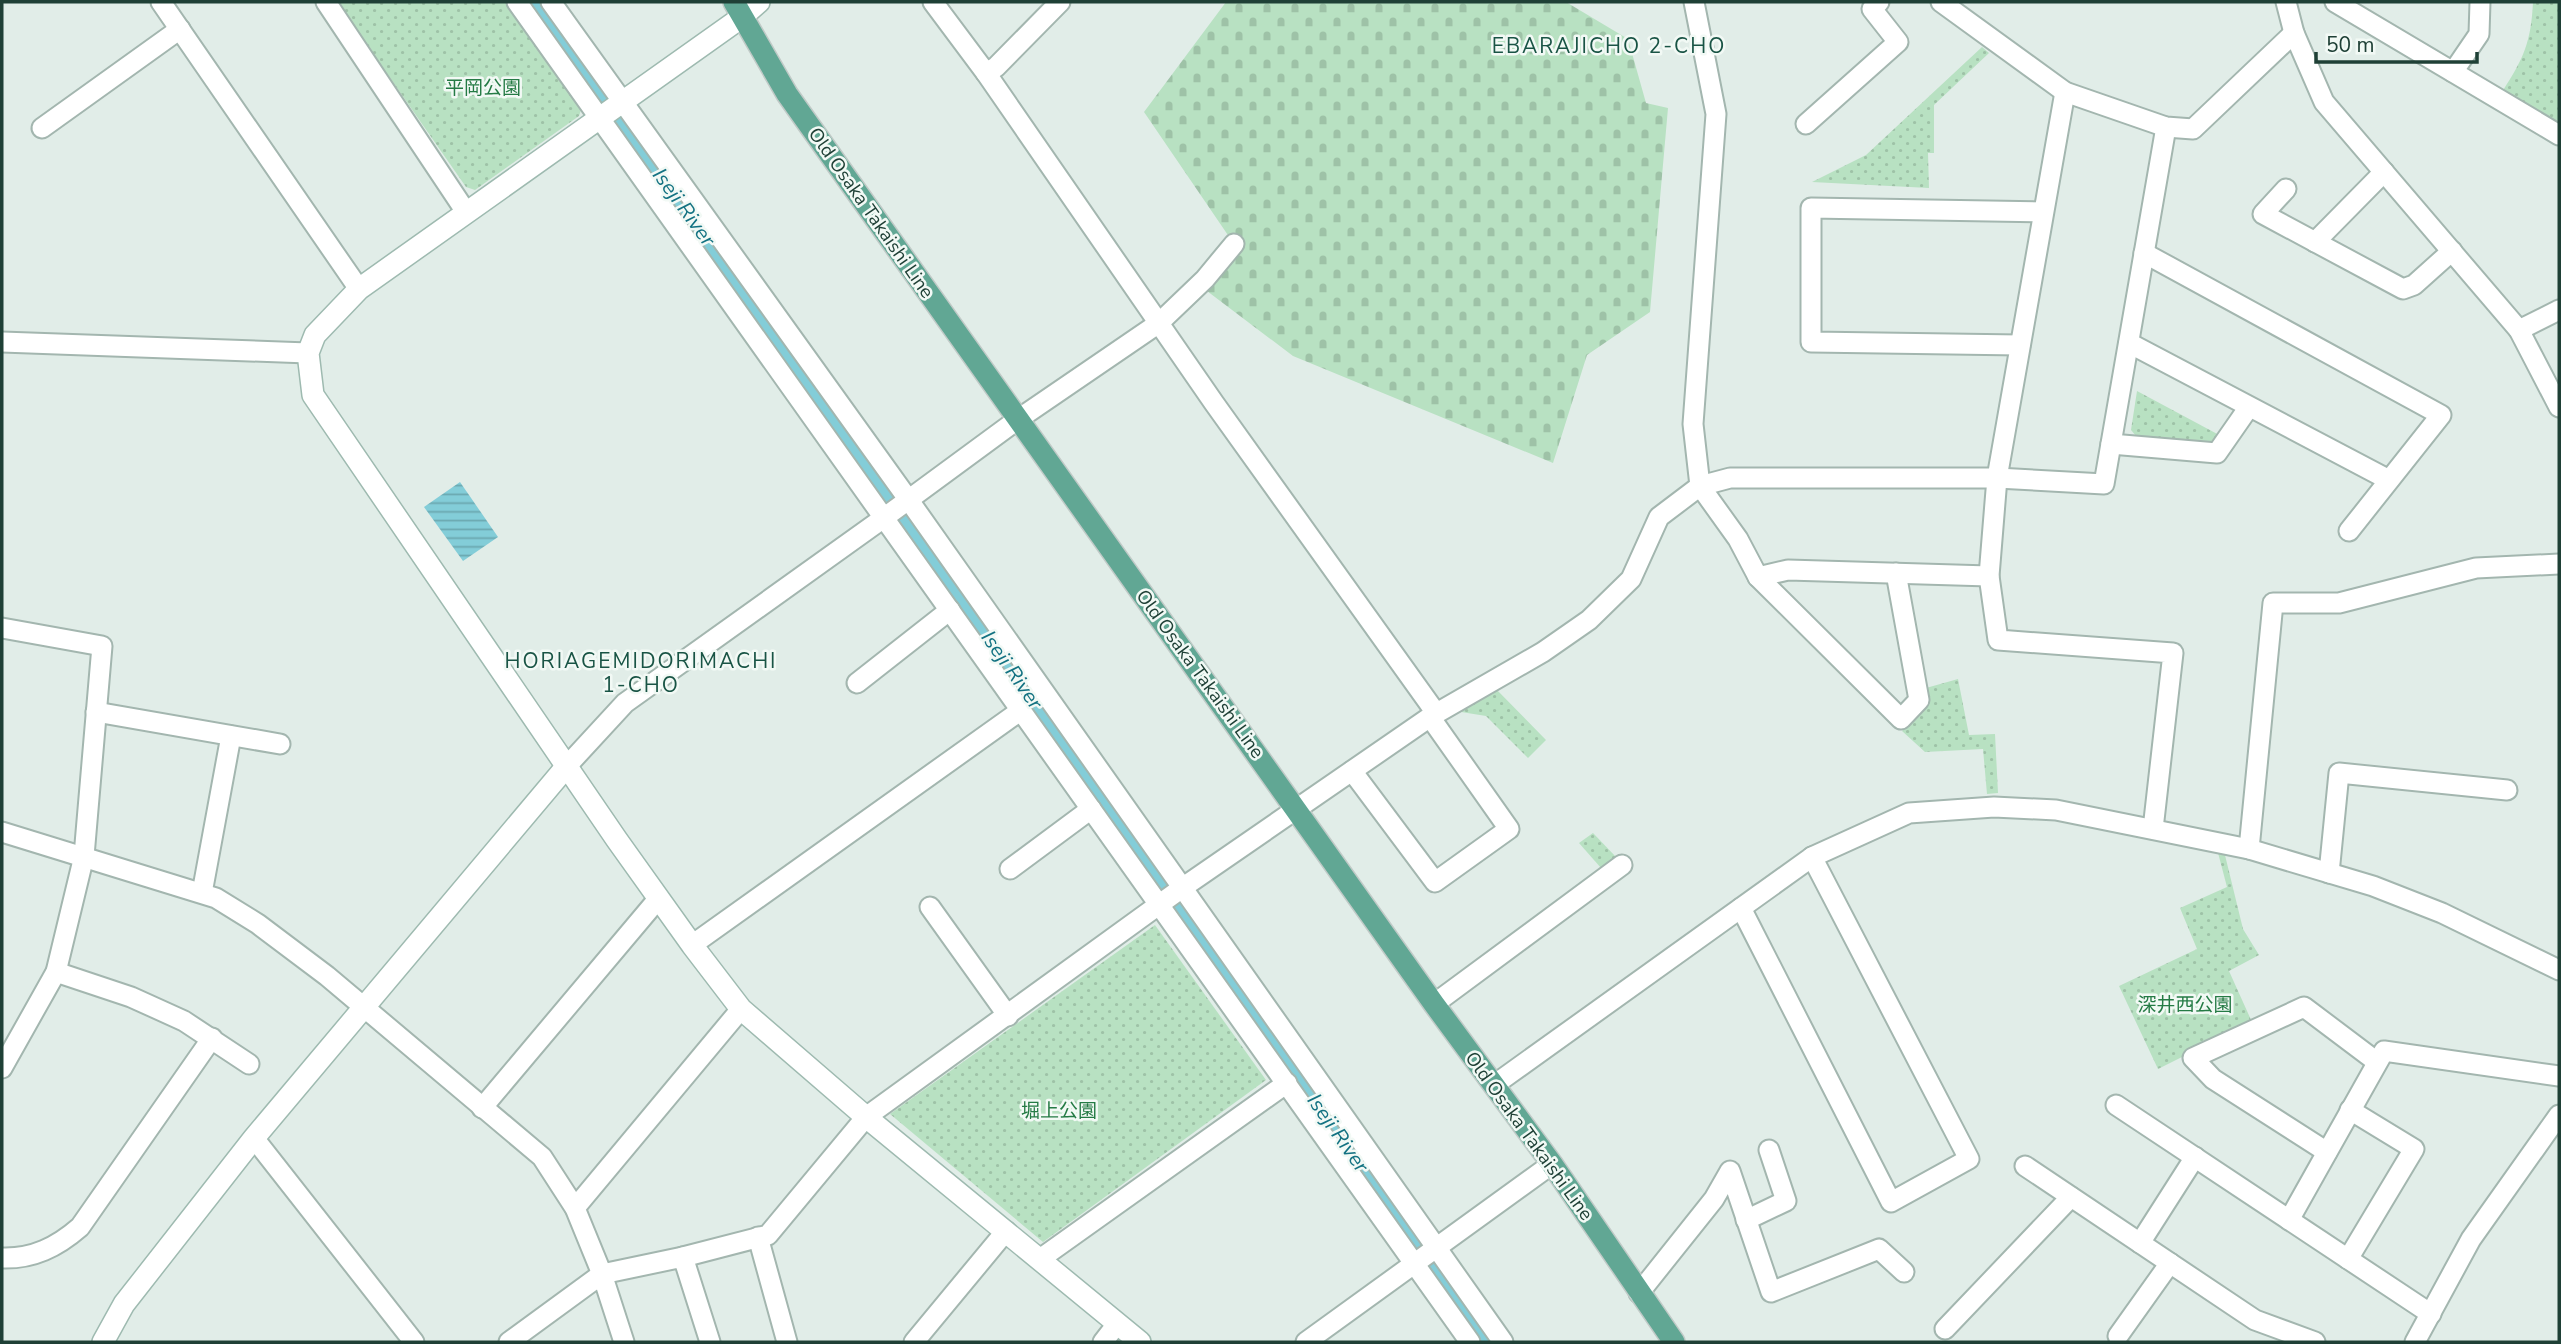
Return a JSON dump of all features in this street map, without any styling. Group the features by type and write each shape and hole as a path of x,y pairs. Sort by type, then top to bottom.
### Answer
{"main road":[{"name":"Old Osaka Takaishi Line","path":"738,9 787,94 1434,1004 1552,1164 1674,1342"}],"street":[{"path":"161,2 359,289"},
{"path":"326,2 466,212"},
{"path":"517,2 611,109 896,508 950,610 1470,1342"},
{"path":"551,2 611,109 896,508 1182,889 1503,1342"},
{"path":"759,2 738,9 611,109 359,289 314,335 308,353 313,395 658,899 741,1009 866,1117 1140,1342"},
{"path":"933,2 986,73 1433,715 1509,829 1435,882 1352,771"},
{"path":"986,73 996,67 1060,2"},
{"path":"1694,2 1716,114 1693,424 1700,486 1738,539 1758,577 1901,719 1919,700 1896,573"},
{"path":"1806,124 1898,42 1872,9 1879,2"},
{"path":"1941,2 2065,92 2166,127 2193,129 2294,33"},
{"path":"2286,2 2294,33 2324,102 2519,330 2559,407"},
{"path":"2335,2 2559,135"},
{"path":"2453,72 2479,34 2480,2"},
{"path":"42,128 180,29"},
{"path":"2065,92 1997,478 1989,576 1998,640 2173,653 2153,829"},
{"path":"509,1342 602,1275 768,1235 866,1117 1182,889 1433,715 1543,652 1589,620 1631,579 1659,517 1700,486 1730,478 1997,478 2104,484 2166,127"},
{"path":"2315,242 2384,172"},
{"path":"2286,189 2263,214 2403,289 2414,285 2452,251"},
{"path":"2020,345 1811,342 1811,208 2043,212"},
{"path":"103,1342 124,1304 254,1138 566,766 625,703 1017,420 1159,323 1205,279 1234,244"},
{"path":"2144,253 2441,415 2349,531"},
{"path":"2519,330 2559,310"},
{"path":"2,342 308,353"},
{"path":"2129,343 2389,480"},
{"path":"2111,444 2217,453 2249,407"},
{"path":"2249,849 2273,603 2339,604 2476,568 2559,564"},
{"path":"1758,577 1788,570 1989,576"},
{"path":"857,683 950,610"},
{"path":"2,628 102,646 84,856 57,972 2,1068"},
{"path":"692,945 1020,710"},
{"path":"96,712 280,744"},
{"path":"202,893 231,736"},
{"path":"2329,873 2339,773 2508,790"},
{"path":"1493,1085 1812,857 1909,813 1994,807 2056,810 2249,849 2373,886 2442,913 2559,970"},
{"path":"1010,869 1091,809"},
{"path":"2,832 216,898 258,924 327,976 542,1157 575,1208 602,1275 624,1342"},
{"path":"1741,908 1891,1202 1969,1159 1812,857"},
{"path":"1434,1004 1622,865"},
{"path":"482,1108 658,899"},
{"path":"930,907 1008,1016"},
{"path":"57,972 131,997 184,1021 249,1064"},
{"path":"2326,1152 2213,1079 2193,1058 2304,1007 2377,1062"},
{"path":"575,1208 741,1009"},
{"path":"2,1258 35,1255 60,1244 80,1227 212,1038"},
{"path":"2289,1220 2384,1051 2559,1076"},
{"path":"1040,1259 1287,1083"},
{"path":"2116,1105 2431,1314"},
{"path":"2348,1259 2414,1149 2350,1110"},
{"path":"2415,1342 2471,1239 2559,1115"},
{"path":"254,1138 414,1342"},
{"path":"1746,1220 1786,1201 1769,1150"},
{"path":"2140,1243 2195,1157"},
{"path":"1306,1342 1552,1164"},
{"path":"2025,1166 2255,1320 2315,1342"},
{"path":"1639,1293 1714,1199 1730,1171 1772,1292 1878,1249 1903,1272"},
{"path":"1945,1329 2071,1197"},
{"path":"914,1342 1006,1231"},
{"path":"758,1237 786,1342"},
{"path":"683,1257 710,1342"},
{"path":"2118,1336 2170,1263"},
{"path":"1102,1342 1118,1324"}],"green space":[{"name":"平岡公園","path":"337,2 507,2 582,107 579,116 475,190 466,187"},
{"path":"1226,2 1566,2 1628,39 1646,103 1668,108 1650,312 1587,355 1553,463 1293,356 1207,291 1234,244 1144,112"},
{"path":"2533,2 2559,2 2559,126 2502,92 2525,49"},
{"path":"1982,47 1989,53 1934,105 1934,153 1928,153 1929,188 1812,182 1866,155"},
{"path":"2137,391 2221,436 2212,442 2136,436 2131,430"},
{"path":"1958,679 1969,735 1995,734 1998,793 1987,794 1983,749 1925,752 1902,731 1930,704 1926,688"},
{"path":"1495,688 1546,740 1528,758 1486,716 1455,711"},
{"path":"1593,833 1616,857 1601,868 1579,843"},
{"name":"深井西公園","path":"2217,849 2224,851 2243,929 2259,955 2229,971 2252,1022 2158,1069 2119,986 2197,949 2180,908 2227,887"},
{"name":"堀上公園","path":"1155,925 1266,1080 1043,1242 890,1114"}],"water":[{"path":"460,482 498,537 463,561 424,507"}],"waterway":[{"name":"Iseji River","path":"532,2 724,261 1486,1342"}],"district":[{"name":"EBARAJICHO 2-CHO","path":"1609,46"},
{"name":"HORIAGEMIDORIMACHI 1-CHO","path":"641,673"}]}
